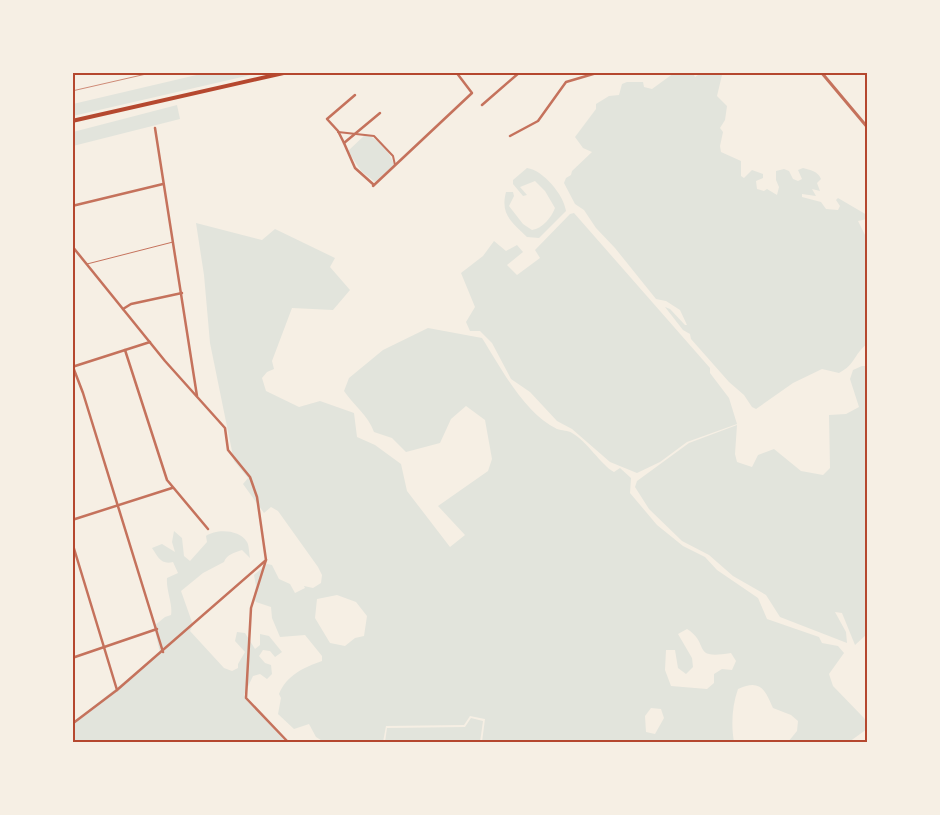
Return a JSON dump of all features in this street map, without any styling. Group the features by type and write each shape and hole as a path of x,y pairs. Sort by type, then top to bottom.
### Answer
{"main road":[{"path":"72,121 288,72"}],"street":[{"path":"355,95 327,119 338,132 355,168 373,185 472,93 456,72"},
{"path":"482,105 520,72"},
{"path":"510,136 538,121 566,82 600,72"},
{"path":"821,72 868,128"},
{"path":"344,143 380,113"},
{"path":"155,128 197,397"},
{"path":"338,132 374,136 393,156 395,165"},
{"path":"72,206 164,184"},
{"path":"72,246 150,342 225,428 228,450 250,477 257,497 263,552 266,560 251,608 246,698 288,742"},
{"path":"123,309 131,304 182,293"},
{"path":"150,342 73,366 164,652"},
{"path":"125,350 163,472 172,488 208,529"},
{"path":"72,520 118,507 172,488"},
{"path":"72,542 118,690"},
{"path":"72,724 118,690 164,652 266,560"},
{"path":"72,658 157,629"}],"lane":[{"path":"86,264 173,242"}],"shaded area":[{"path":"205,73 259,73 73,116 73,104"},
{"path":"674,73 693,73 695,77 701,73 719,73 722,75 717,96 727,106 725,120 720,128 723,132 720,146 721,152 741,161 741,176 744,178 752,170 763,174 763,178 756,181 757,189 764,191 767,189 777,195 779,187 776,180 776,171 784,169 789,171 793,179 798,181 802,179 798,170 803,168 816,173 821,179 817,183 820,191 812,189 816,196 802,194 802,197 821,202 826,209 838,210 840,206 836,200 838,198 867,215 867,219 858,221 867,239 867,344 845,370 839,373 822,369 793,383 756,409 729,382 665,307 670,309 687,325 680,310 666,301 656,299 615,248 596,228 584,210 575,204 564,183 572,171 592,152 583,148 575,137 596,109 596,104 609,96 619,95 622,84 627,82 643,82 644,87 652,89"},
{"path":"177,105 180,119 73,146 73,132"},
{"path":"366,134 383,146 390,155 394,165 375,182 361,171 348,151"},
{"path":"527,168 540,173 552,184 561,198 566,211 539,238 527,237 509,218 505,207 506,192 513,192 514,196 509,206 523,224 532,230 543,225 555,208 545,191 535,181 520,187 527,195 523,196 513,184 513,180"},
{"path":"574,213 710,368 710,373 729,398 737,424 687,442 660,462 637,473 610,462 572,429 557,421 530,392 511,379 492,343 480,331 470,331 466,322 475,307 461,273 483,256 494,241 506,251 517,245 523,252 507,265 517,275 540,258 535,250 570,214"},
{"path":"196,223 262,240 275,229 335,258 330,267 350,290 333,310 292,308 272,361 274,369 267,372 262,378 266,391 299,407 320,401 354,413 357,437 375,445 401,464 407,491 450,547 465,535 438,506 488,471 492,459 485,420 466,406 451,419 440,443 406,452 392,438 374,432 365,416 344,391 349,378 383,350 428,328 482,338 514,389 534,412 545,422 557,429 569,431 578,437 609,469 614,472 620,468 631,478 630,493 657,525 683,546 705,557 717,570 758,598 767,619 819,637 822,643 838,646 844,653 829,674 833,686 864,718 867,723 867,729 849,742 788,742 797,731 798,721 791,715 773,708 764,691 752,685 738,689 736,695 733,716 734,742 482,742 485,719 470,716 464,725 386,726 383,742 324,742 316,737 309,724 294,729 278,714 281,698 279,694 291,677 302,669 322,661 322,656 305,635 280,637 272,618 271,607 256,602 254,597 256,586 254,575 267,564 272,565 279,579 290,584 295,593 305,588 304,586 313,588 321,583 322,575 278,511 271,507 264,513 243,484 248,478 234,461 210,343 204,275","holes":["337,595 356,602 367,616 364,636 355,638 345,646 330,643 315,618 317,599","687,629 698,640 705,652 710,654 731,653 736,661 732,670 722,669 714,674 714,683 707,689 671,686 665,670 666,650 675,650 678,668 686,674 693,667 692,658 678,634","651,708 661,709 664,718 655,734 646,732 645,716"]},
{"path":"867,366 868,636 866,635 855,645 842,613 835,612 846,632 847,643 780,617 766,595 733,576 709,555 682,541 649,509 635,487 637,481 689,443 737,425 735,454 737,462 752,467 758,455 774,449 801,471 823,475 830,468 829,415 846,414 859,407 850,379 853,370"},
{"path":"174,531 182,538 184,556 190,561 207,542 206,536 216,532 233,533 239,535 247,542 250,558 242,550 231,554 224,562 203,573 181,591 193,625 190,631 224,668 232,671 238,668 238,664 245,652 235,641 237,632 245,633 255,649 260,645 260,634 269,636 282,652 275,657 270,651 263,650 259,656 265,663 271,665 272,674 267,679 260,674 253,676 244,695 286,742 73,742 73,723 160,653 154,626 165,617 171,615 167,578 178,573 173,562 163,561 152,548 162,544 175,552 172,542"},
{"path":"471,718 483,721 480,742 385,742 387,728 465,727"}],"railway":[{"path":"72,91 155,72"}]}
